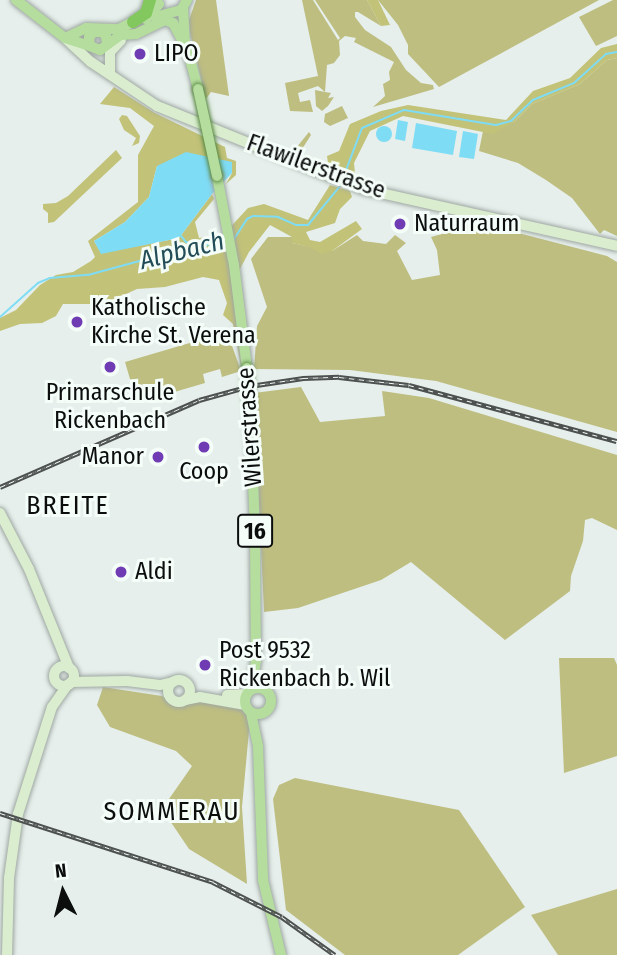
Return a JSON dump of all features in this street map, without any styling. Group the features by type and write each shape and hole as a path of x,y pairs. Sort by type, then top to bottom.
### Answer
{"highway":[{"path":"131,29 155,1"}],"main road":[{"path":"16,0 69,39 98,43 181,7 187,16 186,46"},
{"path":"98,43 135,25 155,1"},
{"name":"16","path":"155,1 181,7 186,46"},
{"path":"69,39 86,27 131,29 169,20 186,46"},
{"path":"108,72 110,52 131,29"},
{"name":"Flawilerstrasse","path":"69,39 147,100 174,114 367,190 617,246"},
{"path":"98,43 108,72"},
{"name":"Wilerstrasse","path":"186,46 227,222 247,368 256,660 252,698 258,747 262,880 281,955"},
{"path":"0,513 29,569 70,677"},
{"path":"7,955 8,899 16,822 34,757 52,707 57,669 56,642"},
{"path":"57,669 70,677"},
{"path":"52,707 70,677"},
{"path":"56,681 70,677 119,684 170,697 176,702 200,697 252,698 271,699 268,710 260,715 252,698"},
{"path":"119,684 160,685 182,681 208,693 252,698"},
{"path":"170,697 168,690 173,682"},
{"path":"184,700 190,693 188,685"},
{"name":"Wilerstrasse","path":"258,747 268,710"}],"green space":[{"path":"196,0 216,0 229,96 211,92 206,99 190,33 189,20"},
{"path":"302,0 313,0 338,40 340,38 315,0 367,0 381,26 358,12 355,12 355,17 365,30 391,47 406,70 421,83 433,85 434,89 373,107 385,96 383,84 390,80 389,72 394,62 354,42 356,38 345,36 339,41 340,55 334,63 327,65 325,92 318,86 298,93 300,102 310,100 313,112 290,111 285,83 318,76"},
{"path":"378,0 599,0 439,87 408,54 408,45 398,25"},
{"path":"617,0 617,36 596,46 579,17"},
{"path":"617,58 617,236 604,230 600,234 572,198 546,180 518,163 479,151 483,131 514,122 532,104 580,84 607,60"},
{"path":"315,90 331,93 328,98 334,97 322,111 316,106"},
{"path":"342,106 348,118 330,126 324,122 325,114"},
{"path":"309,132 311,135 297,157 269,149 271,144 292,153"},
{"path":"457,217 607,256 617,262 617,432 436,381 350,370 254,369 257,326 267,307 251,259 268,237 292,237 292,243 332,251 357,235 363,241 386,244 395,235 406,243 397,251 412,280 440,275 437,250 431,237 449,232"},
{"path":"210,337 213,345 230,340 241,371 222,377 220,369 203,374 205,383 137,403 125,362"},
{"path":"301,387 320,422 385,416 382,391 429,398 617,455 617,530 592,518 585,520 583,541 571,576 570,591 505,640 411,562 381,580 298,608 264,612 254,393"},
{"path":"559,658 614,658 617,665 617,756 564,773"},
{"path":"103,687 162,696 177,704 196,700 239,706 250,720 242,807 247,884 189,849 162,809 192,766 176,751 110,727 97,705"},
{"path":"295,778 459,810 525,907 458,955 345,955 286,910 273,799 279,785"},
{"path":"617,889 617,955 558,955 531,915"}],"shaded area":[{"path":"367,0 378,0 390,25 381,26"},
{"path":"617,44 617,58 607,60 580,84 532,104 514,122 493,134 403,116 370,131 354,163 355,174 372,185 329,170 327,156 339,151 350,124 381,111 408,105 506,120 533,91 570,78 601,48"},
{"path":"114,87 155,113 225,147 227,158 236,161 236,175 226,184 232,173 157,166 149,197 125,222 94,241 101,253 179,238 212,194 214,199 195,222 199,238 223,235 248,208 264,204 308,220 330,185 350,191 352,197 340,209 335,223 306,232 310,240 320,242 356,221 362,229 332,251 321,254 310,247 292,243 292,237 270,225 249,252 232,284 242,371 233,324 223,315 227,303 219,280 203,277 165,287 137,289 104,304 63,304 56,316 42,323 20,324 0,331 0,318 16,310 40,285 56,275 73,272 91,261 95,257 88,241 138,202 138,155 154,126 130,108 100,104"},
{"path":"122,115 127,116 140,136 139,143 132,146 136,138 124,130 119,119"},
{"path":"116,150 122,158 54,222 48,223 48,213 43,209 43,204 56,203 68,196"}],"water":[{"path":"398,120 408,122 405,141 395,139"},
{"path":"416,123 457,131 453,155 412,148"},
{"path":"384,126 390,128 390,140 384,142 378,140 376,134 378,128"},
{"path":"463,131 478,134 474,159 459,157"},
{"path":"186,152 232,162 232,173 212,194 179,238 101,254 94,241 125,222 149,197 157,166"}],"waterway":[{"name":"Alpbach","path":"343,178 362,128 404,110 496,125 511,121 533,100 574,83 606,54 617,52"},
{"name":"Alpbach","path":"234,239 247,219 253,216 278,217 296,225 308,225 340,186"},
{"path":"181,236 186,242 201,245"},
{"name":"Alpbach","path":"0,317 38,283 50,278 88,275 180,250 226,241"}],"railway":[{"path":"0,487 199,400 250,386 303,378 339,377 409,385 617,441"},
{"path":"0,813 213,882 282,917 335,955"}],"place":[{"name":"LIPO","path":"140,54"},
{"name":"Naturraum","path":"400,224"},
{"name":"Katholische Kirche St. Verena","path":"77,322"},
{"name":"Primarschule Rickenbach","path":"110,367"},
{"name":"Coop","path":"204,447"},
{"name":"Manor","path":"158,457"},
{"name":"Aldi","path":"121,572"},
{"name":"Post 9532 Rickenbach b. Wil","path":"205,665"}],"district":[{"name":"BREITE","path":"68,506"},
{"name":"SOMMERAU","path":"172,812"}]}
